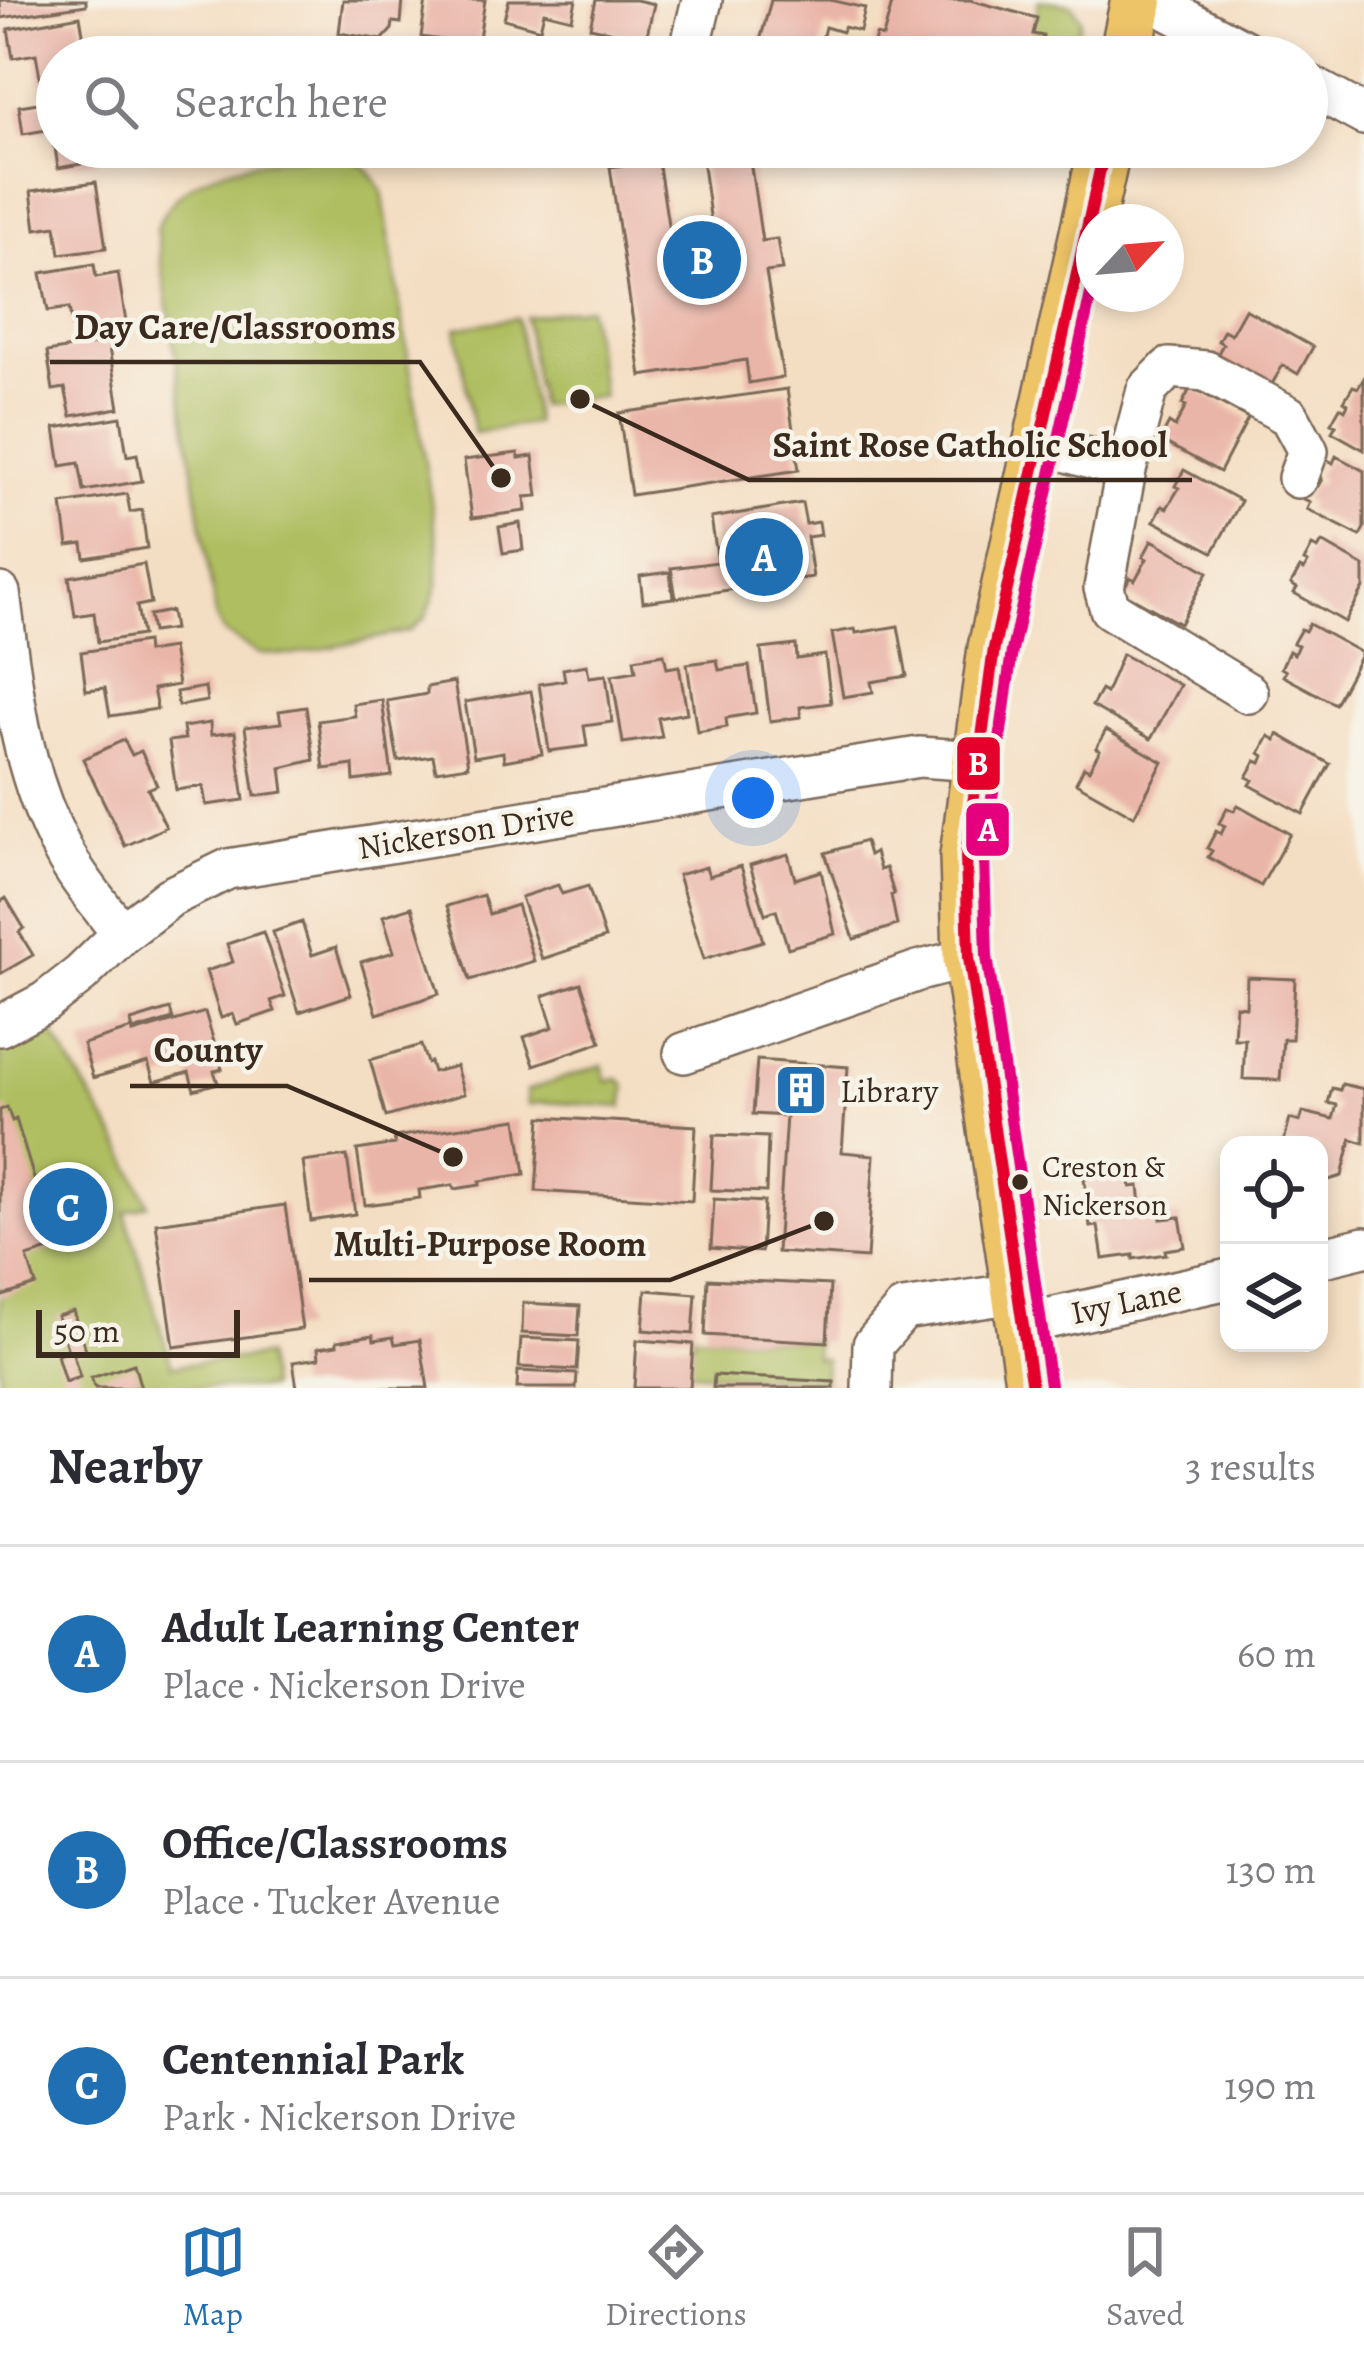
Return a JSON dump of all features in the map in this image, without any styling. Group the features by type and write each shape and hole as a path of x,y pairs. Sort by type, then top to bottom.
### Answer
{"main road":[{"path":"1130,36 1138,0"},
{"path":"1031,1388 969,958 966,856 994,648 1100,168"}],"street":[{"path":"693,36 702,0"},
{"path":"1149,0 1217,36"},
{"path":"1328,95 1364,115"},
{"path":"1248,693 1110,609 1104,589 1126,470 1147,390 1169,368 1206,371 1289,416 1308,451 1298,478"},
{"path":"1039,443 1126,470"},
{"path":"0,593 19,729 38,797 64,856 122,934"},
{"name":"Nickerson Drive","path":"0,1026 45,1002 170,898 228,869 919,757 979,761"},
{"path":"684,1053 918,971 969,958"},
{"path":"1328,1256 1364,1247"},
{"name":"Ivy Lane","path":"872,1388 873,1345 903,1310 1020,1308 1220,1280"}],"green space":[{"path":"1039,0 1072,5 1081,19 1077,36 1033,34"},
{"path":"365,168 382,191 438,545 438,585 426,617 410,631 293,655 259,654 223,632 216,618 156,229 183,192 223,170"},
{"path":"588,307 603,396 539,406 525,317"},
{"path":"517,318 535,423 474,433 456,328"},
{"path":"0,1029 53,1034 123,1149 148,1204 125,1212 172,1366 265,1356 269,1388 0,1388"},
{"path":"602,1065 607,1082 618,1079 624,1083 623,1107 528,1105 526,1091"},
{"path":"693,1334 816,1342 815,1358 825,1359 824,1381 690,1372"}],"building":[{"path":"0,0 86,0 86,5 1,18"},
{"path":"343,0 403,0 401,23 393,22 386,36 339,33"},
{"path":"426,0 485,0 479,36 421,36"},
{"path":"509,0 576,0 572,19 544,12 540,29 504,19"},
{"path":"596,0 654,4 647,36 590,27"},
{"path":"771,0 830,0 865,8 860,31 825,27 823,36 761,36"},
{"path":"893,0 970,0 1037,18 1033,34 1043,36 883,36"},
{"path":"80,16 83,36 36,36 36,54 13,58 8,29"},
{"path":"36,103 36,132 23,134 19,106"},
{"path":"610,168 659,168 672,250 714,244 703,168 751,168 762,241 777,239 782,270 766,272 783,377 749,383 746,360 641,376"},
{"path":"96,182 106,248 60,254 56,226 36,229 31,191"},
{"path":"94,264 96,277 118,273 126,322 73,330 69,308 48,311 41,273"},
{"path":"1245,309 1313,347 1298,374 1283,365 1269,389 1215,359 1224,330 1231,334"},
{"path":"108,342 119,408 71,416 65,388 53,390 47,352"},
{"path":"1364,378 1364,450 1332,432 1336,425 1331,423 1340,407 1345,410 1348,404 1344,401 1353,386 1358,388"},
{"path":"1191,387 1248,418 1220,472 1160,440 1169,423 1175,427"},
{"path":"787,389 799,470 631,495 619,413"},
{"path":"121,417 127,456 137,454 142,481 84,491 79,463 61,466 55,428"},
{"path":"518,453 519,458 533,456 538,496 525,497 526,511 472,518 464,460"},
{"path":"1336,456 1364,471 1360,536 1307,509 1310,502 1304,499 1313,483 1318,486 1322,479 1317,476 1326,459 1333,463"},
{"path":"1184,470 1241,501 1213,552 1154,521 1179,488 1175,486"},
{"path":"127,494 130,512 142,510 147,548 85,558 83,544 68,546 62,504"},
{"path":"802,503 806,524 819,522 821,535 807,537 813,577 676,598 671,568 718,562 711,518"},
{"path":"520,523 523,550 503,553 499,527"},
{"path":"1152,540 1208,572 1180,624 1122,592 1130,577 1135,580"},
{"path":"1322,542 1364,566 1364,588 1345,622 1294,593 1297,588 1291,584 1308,563 1304,561 1312,546 1318,549"},
{"path":"144,564 151,603 137,606 142,635 98,642 94,613 75,616 69,577"},
{"path":"670,572 673,598 643,602 640,576"},
{"path":"171,611 174,629 152,632 149,615"},
{"path":"1309,624 1362,653 1335,704 1283,676 1286,671 1281,668 1289,651 1294,654 1298,645 1293,643"},
{"path":"898,626 907,676 871,682 873,692 843,697 832,633"},
{"path":"146,642 147,652 172,648 178,685 153,689 157,709 110,716 105,688 86,690 81,652"},
{"path":"796,645 797,659 825,655 831,703 800,707 801,717 770,721 761,649"},
{"path":"664,654 667,668 679,666 687,713 658,718 662,737 623,743 612,675 636,671 634,659"},
{"path":"1122,654 1180,685 1151,739 1092,706 1101,690 1106,693"},
{"path":"717,660 719,670 749,666 756,713 726,718 727,727 697,732 687,664"},
{"path":"587,665 589,677 606,675 612,722 584,726 587,746 549,751 539,684 565,680 563,669"},
{"path":"454,682 468,766 436,771 433,756 398,761 387,701 427,694 427,687"},
{"path":"205,687 207,701 178,706 176,692"},
{"path":"531,691 542,754 504,761 503,752 474,757 465,702"},
{"path":"382,700 392,776 354,781 353,765 324,769 318,721 355,716 353,704"},
{"path":"306,707 314,760 281,768 284,792 255,796 245,727 281,723 279,711"},
{"path":"210,723 211,735 235,732 244,800 206,805 203,786 176,790 169,741 185,739 183,727"},
{"path":"1106,730 1163,762 1134,816 1076,783 1084,767 1089,770"},
{"path":"1278,734 1330,764 1303,814 1250,785 1253,780 1247,777 1256,761 1261,763 1264,756 1260,753 1269,736 1276,740"},
{"path":"124,740 132,755 141,751 157,785 148,789 166,827 125,846 83,759"},
{"path":"1238,805 1290,834 1261,886 1208,857 1212,851 1207,848 1216,831 1221,834 1225,826 1219,823 1227,808 1234,811"},
{"path":"865,841 869,855 875,852 880,870 886,868 897,925 854,939 825,853"},
{"path":"788,854 795,879 821,871 835,934 788,948 776,910 765,914 750,865"},
{"path":"741,866 763,941 704,959 678,875 706,867 709,876"},
{"path":"558,885 562,894 588,886 605,938 542,959 521,897"},
{"path":"483,895 489,914 517,905 534,961 470,980 447,906"},
{"path":"6,898 33,955 0,974 0,902"},
{"path":"412,907 439,994 377,1014 361,962 394,952 383,916"},
{"path":"302,922 312,955 336,947 351,995 299,1012 273,932"},
{"path":"263,932 285,996 271,1001 275,1011 237,1024 233,1014 221,1018 206,971 233,962 227,944"},
{"path":"1247,977 1295,979 1292,1039 1283,1039 1280,1080 1243,1079 1245,1039 1234,1039 1236,1006 1246,1007"},
{"path":"581,983 601,1042 534,1065 524,1037 553,1027 543,996"},
{"path":"170,1009 173,1019 133,1031 131,1021"},
{"path":"205,1012 222,1069 214,1071 218,1083 194,1090 189,1072 154,1082 148,1062 93,1078 83,1044"},
{"path":"421,1045 433,1072 456,1066 464,1094 386,1117 370,1060"},
{"path":"757,1060 848,1067 842,1152 874,1155 867,1258 777,1252 786,1116 753,1114"},
{"path":"1342,1084 1364,1089 1364,1143 1351,1139 1342,1176 1329,1180 1328,1136 1285,1136 1290,1119 1300,1122 1303,1112 1333,1119 1337,1105 1328,1103 1332,1088 1340,1090"},
{"path":"7,1107 12,1121 16,1119 43,1208 64,1201 77,1241 27,1257 36,1285 0,1297 0,1110"},
{"path":"541,1117 696,1126 692,1201 536,1191"},
{"path":"517,1119 525,1174 454,1189 453,1185 419,1190 420,1198 365,1205 357,1150 395,1144 394,1137"},
{"path":"714,1135 768,1137 766,1192 711,1190"},
{"path":"347,1156 355,1214 311,1221 303,1162"},
{"path":"1128,1172 1131,1187 1139,1186 1141,1205 1159,1203 1161,1219 1180,1217 1185,1247 1133,1259 1133,1255 1103,1259 1098,1226 1090,1227 1084,1178"},
{"path":"714,1199 764,1202 761,1252 711,1248"},
{"path":"285,1205 302,1329 174,1347 156,1223"},
{"path":"708,1279 830,1285 827,1342 705,1335"},
{"path":"646,1290 696,1294 693,1334 643,1330"},
{"path":"523,1303 580,1306 578,1336 522,1333"},
{"path":"73,1311 86,1351 73,1354 80,1377 65,1382 57,1355 68,1351 57,1316"},
{"path":"373,1335 374,1340 393,1337 395,1344 420,1340 428,1388 297,1388 293,1362 319,1358 318,1348 337,1345 337,1341"},
{"path":"521,1338 579,1341 577,1370 519,1367"},
{"path":"637,1340 693,1344 690,1388 634,1388"},
{"path":"134,1364 141,1388 95,1388 91,1378"},
{"path":"518,1371 577,1374 576,1388 517,1388"},
{"path":"714,1375 834,1382 834,1388 713,1388"}],"transit line":[{"name":"B","path":"1032,1388 969,958 966,856 994,648 1100,168"},
{"name":"A","path":"1050,1385 987,956 984,857 1012,651 1087,312"}],"place":[{"name":"Office/Classrooms","path":"702,260"},
{"name":"Saint Rose Catholic School","path":"580,399"},
{"name":"Day Care/Classrooms","path":"501,478"},
{"name":"Adult Learning Center","path":"764,557"},
{"name":"Library","path":"801,1090"},
{"name":"County","path":"453,1157"},
{"name":"Creston & Nickerson","path":"1020,1182"},
{"name":"Centennial Park","path":"68,1207"},
{"name":"Multi-Purpose Room","path":"824,1221"}]}
